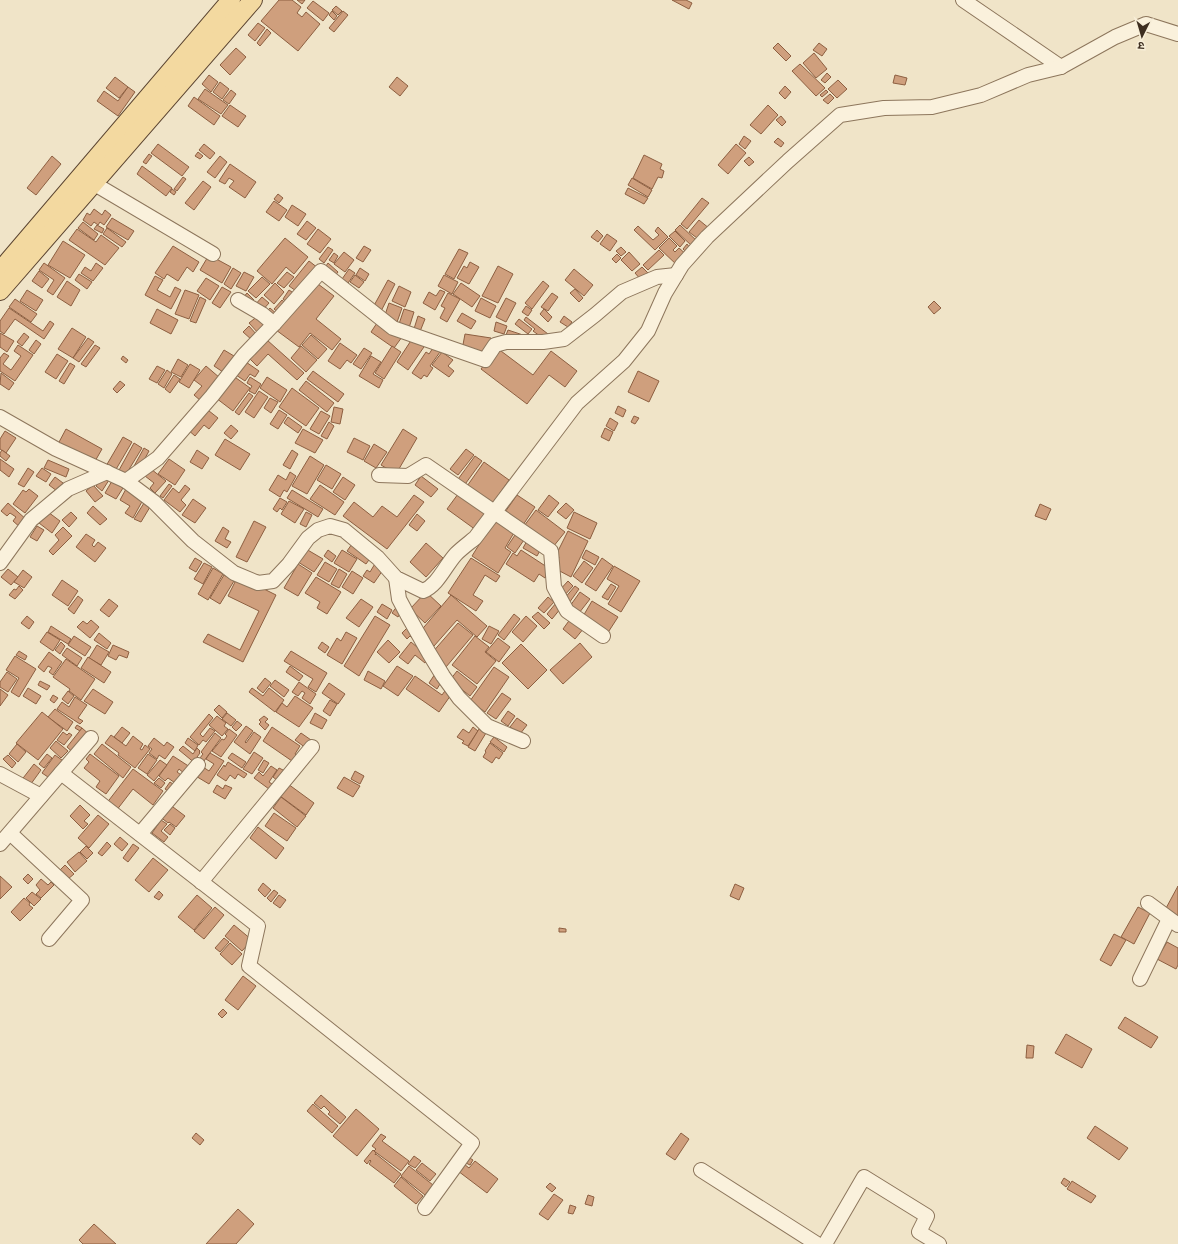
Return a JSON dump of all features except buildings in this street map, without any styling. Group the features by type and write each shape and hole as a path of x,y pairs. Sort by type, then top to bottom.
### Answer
{"main road":[{"path":"0,270 231,0"},
{"path":"0,291 252,0"}],"street":[{"path":"963,0 1061,66"},
{"path":"0,417 56,449 126,481 154,502 193,541 234,573 258,583 273,581 308,538 318,530 330,526 344,530 378,558 396,578 423,591 429,588 456,554 476,538 577,402 624,361 648,331 665,293 682,265 707,237 788,161 840,115 884,108 932,107 981,95 1028,75 1061,66 1115,37 1146,24 1178,34"},
{"path":"93,183 213,254"},
{"path":"126,481 158,458 212,396 244,355 321,271 393,328 485,360 495,345 506,342 543,342 564,339 595,316 622,292 657,276 676,275"},
{"path":"238,300 262,314 274,324"},
{"path":"379,475 408,476 426,465 551,551 554,587 567,611 603,636"},
{"path":"0,563 31,520 68,489 107,472"},
{"path":"396,578 399,599 404,609 428,653 459,698 487,726 523,741"},
{"path":"0,844 91,738"},
{"path":"201,882 312,747"},
{"path":"140,834 198,765"},
{"path":"61,773 258,926 249,966 472,1143 425,1208"},
{"path":"0,774 41,796"},
{"path":"10,833 82,900 48,938"},
{"path":"1140,979 1174,922 1148,903"},
{"path":"701,1170 817,1244"},
{"path":"825,1244 864,1177 927,1216 919,1232 939,1244"}]}
